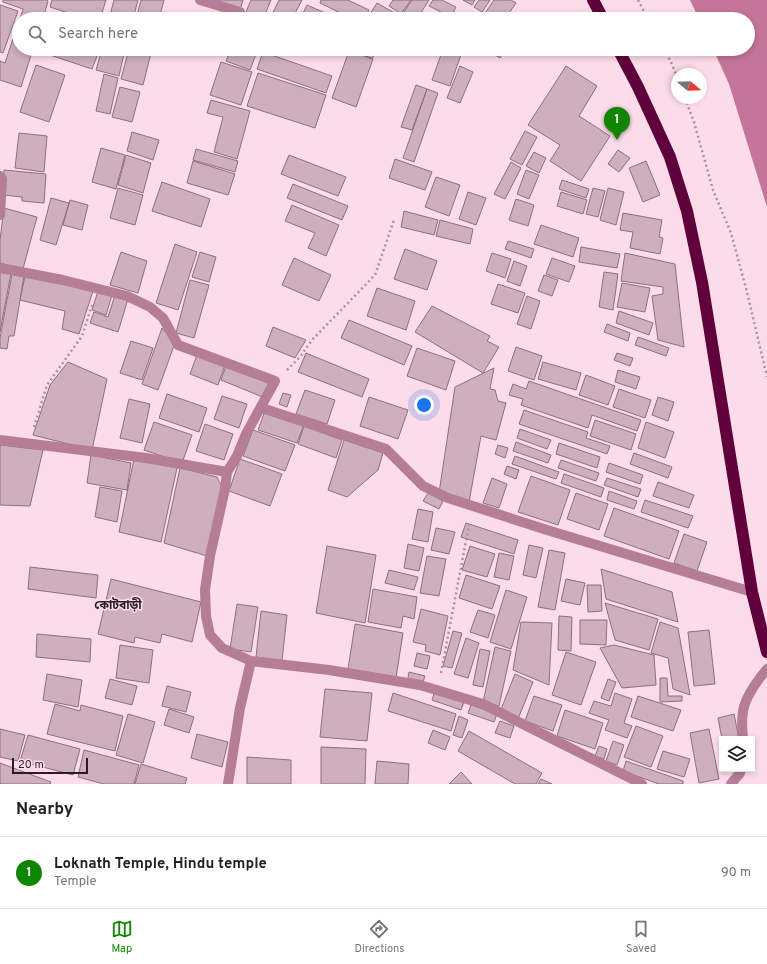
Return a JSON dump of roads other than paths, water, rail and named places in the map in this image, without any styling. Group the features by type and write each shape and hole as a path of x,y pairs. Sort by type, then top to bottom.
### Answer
{"highway":[{"path":"593,0 599,12"},
{"path":"622,56 638,87 670,157 687,211 702,282 752,592 767,652"}],"street":[{"path":"200,0 240,12"},
{"path":"0,176 2,179 0,215"},
{"path":"0,268 63,280 127,296 150,307 163,318 178,345 275,381 262,408 246,434 237,456 227,472 224,496 210,556 205,590 206,616 210,636 222,648 251,661 329,670 420,685 483,704 642,784"},
{"path":"262,408 386,450 423,486 448,498 752,592"},
{"path":"0,440 146,458 227,472"},
{"path":"228,784 240,708 251,661"},
{"path":"743,736 744,706 757,680 767,669"},
{"path":"730,784 740,772"}],"place":[{"name":"Loknath Temple, Hindu temple","path":"617,140"}],"district":[{"name":"কোটবাড়ী","path":"118,605"}]}
